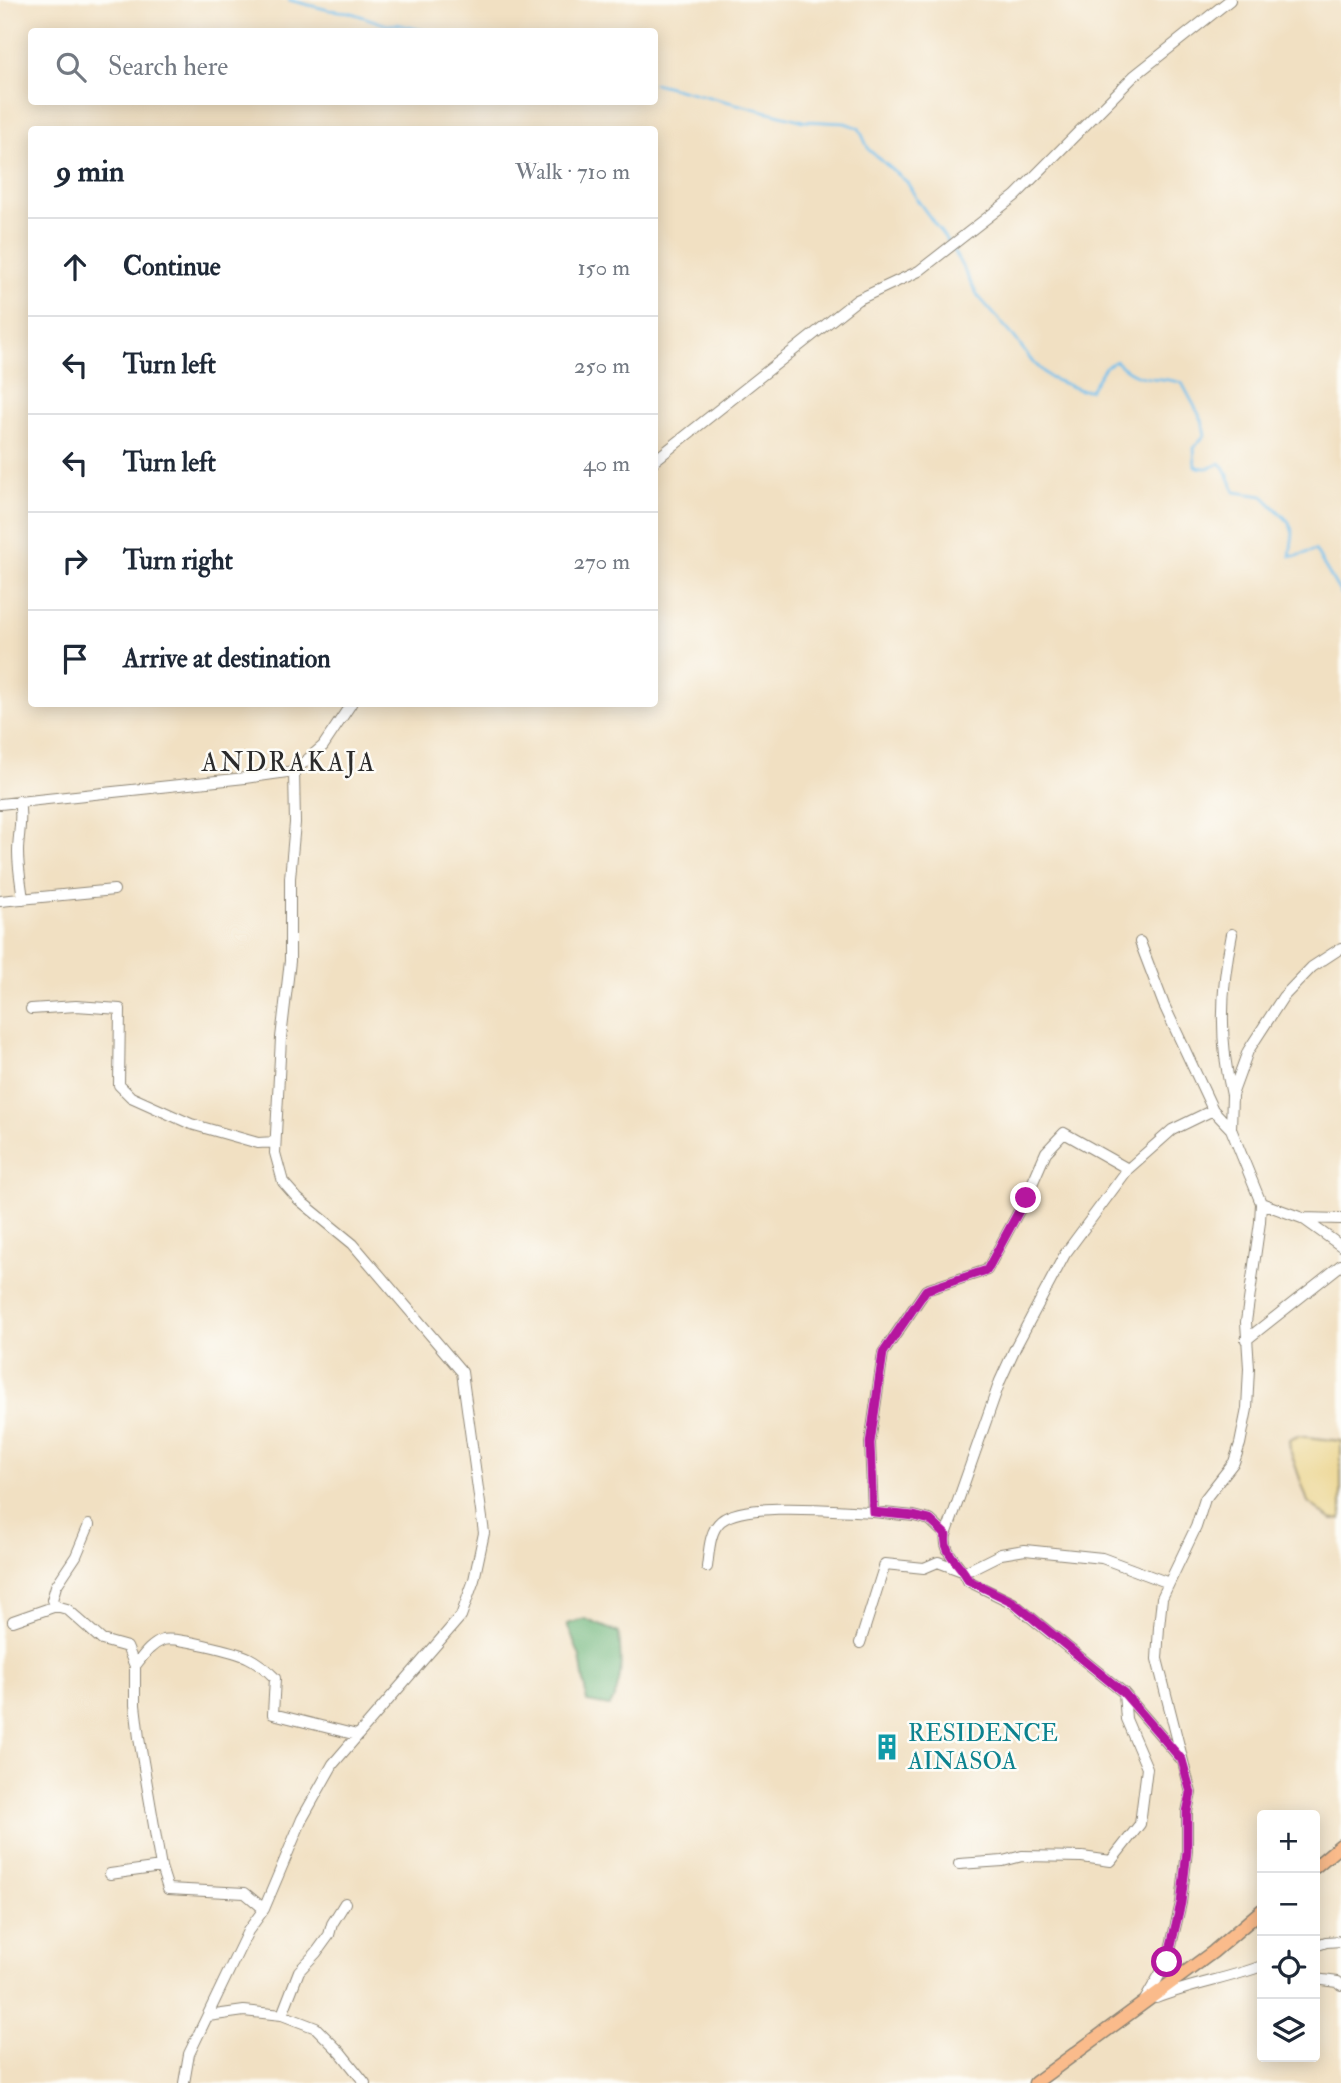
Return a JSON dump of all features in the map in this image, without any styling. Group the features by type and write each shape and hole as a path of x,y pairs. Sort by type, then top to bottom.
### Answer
{"main road":[{"path":"1320,1863 1341,1845"},
{"path":"1035,2083 1213,1952 1257,1914"}],"street":[{"path":"658,458 857,300 919,271 1015,195 1148,63 1230,0"},
{"path":"0,804 294,771 323,746 349,707"},
{"path":"184,2083 189,2054 248,1931 264,1909 302,1819 333,1764 461,1616 474,1580 484,1533 463,1372 353,1244 298,1199 283,1182 275,1142 281,1038 290,961 294,771"},
{"path":"19,801 23,817 18,833 23,899"},
{"path":"0,901 114,890"},
{"path":"1231,934 1226,961 1223,1023 1227,1075 1232,1095 1231,1129"},
{"path":"1140,942 1164,1005 1213,1110 1231,1129 1261,1203 1261,1222 1246,1322 1249,1368 1247,1409 1240,1444 1234,1462 1205,1499 1196,1527 1162,1598 1157,1660 1191,1793 1187,1812 1187,1851 1181,1903 1167,1962 1143,2003"},
{"path":"1232,1095 1248,1051 1283,997 1312,967 1341,948"},
{"path":"31,1009 76,1006 120,1009 119,1085 131,1097 191,1124 258,1143 275,1142"},
{"path":"1182,1760 1124,1693 1013,1602 968,1580 944,1544 1000,1381 1065,1254 1128,1169 1172,1130 1213,1110"},
{"path":"873,1512 870,1443 883,1353 926,1290 987,1270 1026,1198 1046,1152 1063,1133 1128,1169"},
{"path":"1261,1203 1302,1218 1341,1246"},
{"path":"1302,1218 1341,1219"},
{"path":"1246,1340 1341,1265"},
{"path":"707,1567 713,1534 720,1522 734,1514 753,1510 873,1512 914,1516 930,1520 946,1535"},
{"path":"56,1606 52,1600 56,1586 76,1556 89,1524"},
{"path":"860,1643 885,1564 924,1568 938,1562 965,1572 1001,1554 1025,1550 1102,1558 1169,1583"},
{"path":"13,1621 56,1606 67,1609 102,1640 127,1647 135,1666 135,1705 139,1738 161,1867 168,1889 245,1894 264,1909"},
{"path":"135,1666 150,1647 165,1639 205,1645 247,1657 275,1678 272,1714 357,1735"},
{"path":"959,1864 1003,1861 1023,1856 1083,1857 1111,1861 1140,1824 1146,1768 1126,1719 1124,1693"},
{"path":"110,1874 161,1867"},
{"path":"282,2015 299,1971 329,1935 332,1924 345,1903"},
{"path":"1320,1944 1341,1941"},
{"path":"1143,2003 1177,1989 1238,1975 1257,1967"},
{"path":"1238,1975 1257,1975"},
{"path":"1320,1980 1338,1982 1341,1985"},
{"path":"208,2015 244,2011 282,2015 316,2028 365,2083"}],"green space":[{"path":"585,1619 619,1633 619,1680 609,1706 587,1702 580,1657 567,1624"}],"sand":[{"path":"1298,1436 1341,1441 1341,1519 1332,1520 1308,1502 1290,1450 1289,1440"}],"waterway":[{"path":"289,0 349,12 387,25 414,28"},
{"path":"658,84 804,121 845,123 859,128 869,150 907,182 948,242"},
{"path":"952,248 978,296 1031,360 1050,378 1080,390 1090,390 1105,367 1116,361 1140,376 1182,383 1202,420 1205,435 1194,448 1195,466 1208,468 1220,463 1225,468 1235,492 1263,496 1289,522 1293,533 1290,556 1315,550 1341,594"}],"place":[{"name":"RESIDENCE AINASOA","path":"887,1747"}],"district":[{"name":"ANDRAKAJA","path":"289,763"}],"route":[{"path":"1026,1198 987,1270 926,1290 883,1353 870,1443 873,1512 930,1520 946,1535 946,1550 965,1572 968,1580 1013,1602 1124,1693 1182,1760 1191,1793 1187,1812 1187,1851 1181,1903 1167,1962"}]}
